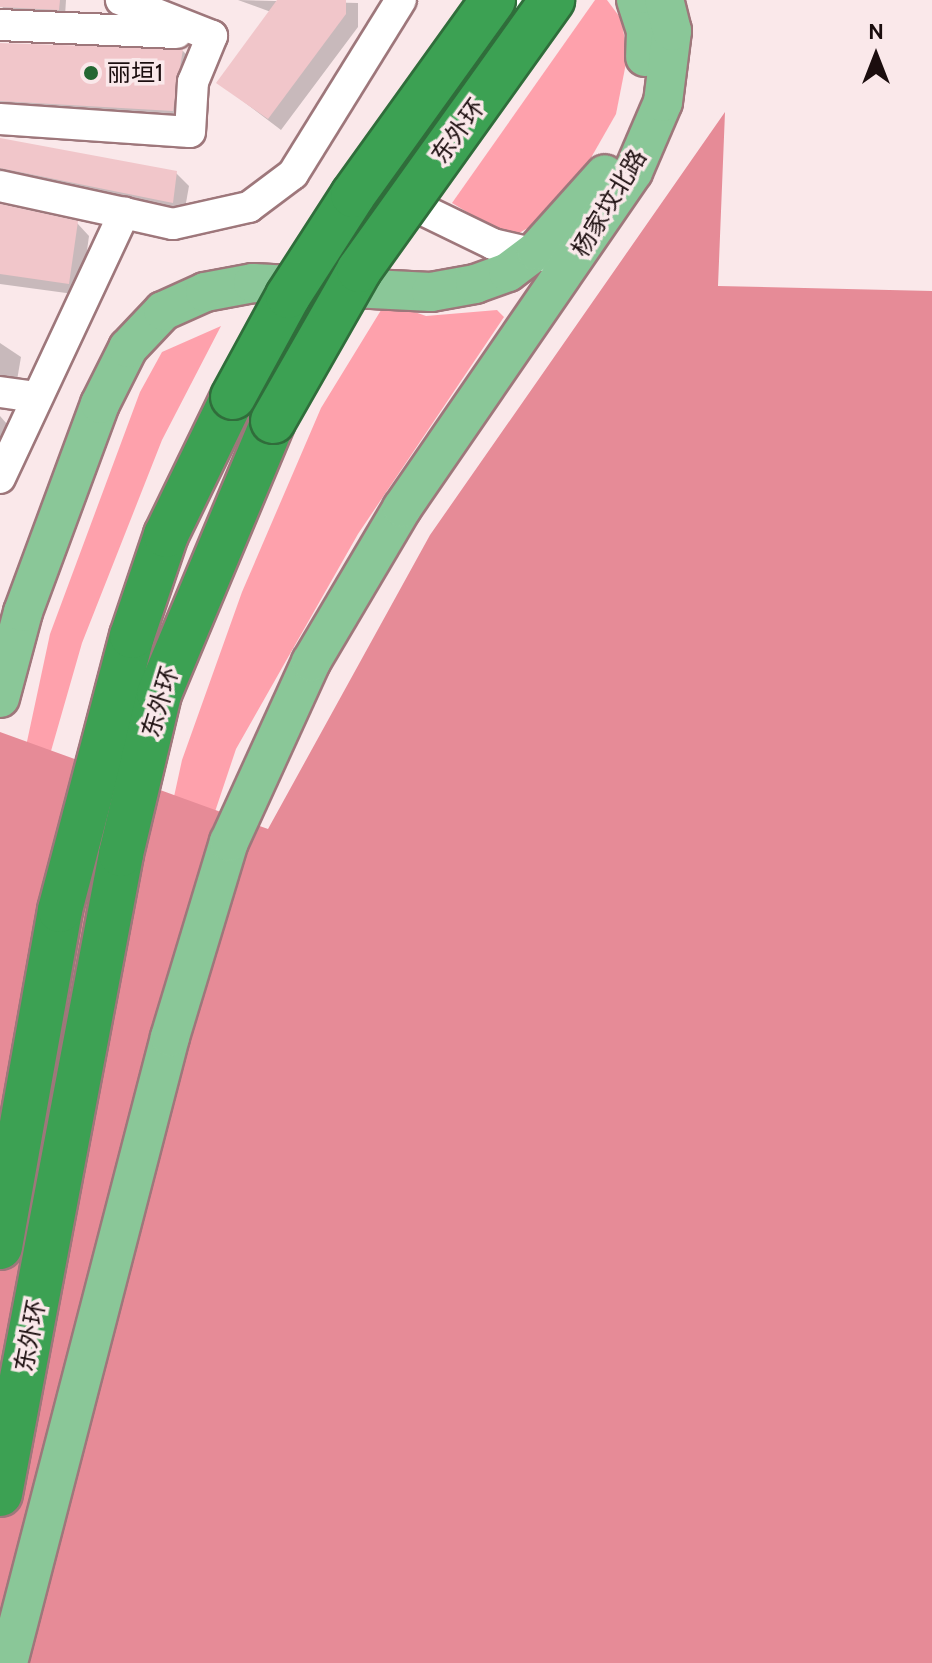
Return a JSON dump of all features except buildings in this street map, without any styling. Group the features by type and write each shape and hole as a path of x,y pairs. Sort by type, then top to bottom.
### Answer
{"highway":[{"name":"东外环","path":"0,1247 60,910 132,636 166,535 233,397 288,296 353,195 493,0"},
{"name":"东外环","path":"0,1494 118,869 159,694 273,421 359,270 552,0"}],"main road":[{"name":"杨家坟北路","path":"0,698 23,612 100,404 128,348 163,311 205,292 253,283 431,292 508,272 536,251 601,182 630,127 642,94 646,31 636,0"},
{"name":"杨家坟北路","path":"8,1663 170,1037 229,842 311,662 402,508 633,172 663,102 672,31 664,0"}],"street":[{"path":"0,119 190,132 193,82 212,36 121,0"},
{"path":"0,186 173,224 249,207 293,174 401,0"},
{"path":"525,0 386,192 493,244 536,251 571,266"},
{"path":"0,25 177,34 180,25"},
{"path":"0,478 35,397 124,213"},
{"path":"0,392 35,397"}],"shaded area":[{"path":"595,0 607,0 622,20 627,58 616,114 588,163 537,223 510,238 452,203"},
{"path":"725,112 718,286 932,291 932,1663 0,1663 0,732 268,829 430,535"},
{"path":"386,302 426,316 497,310 504,317 358,534 236,749 167,955 134,980 182,760 242,592 321,408"},
{"path":"221,326 162,440 82,643 47,765 22,765 50,634 140,392 162,352"}],"place":[{"name":"丽垣1","path":"91,73"}]}
